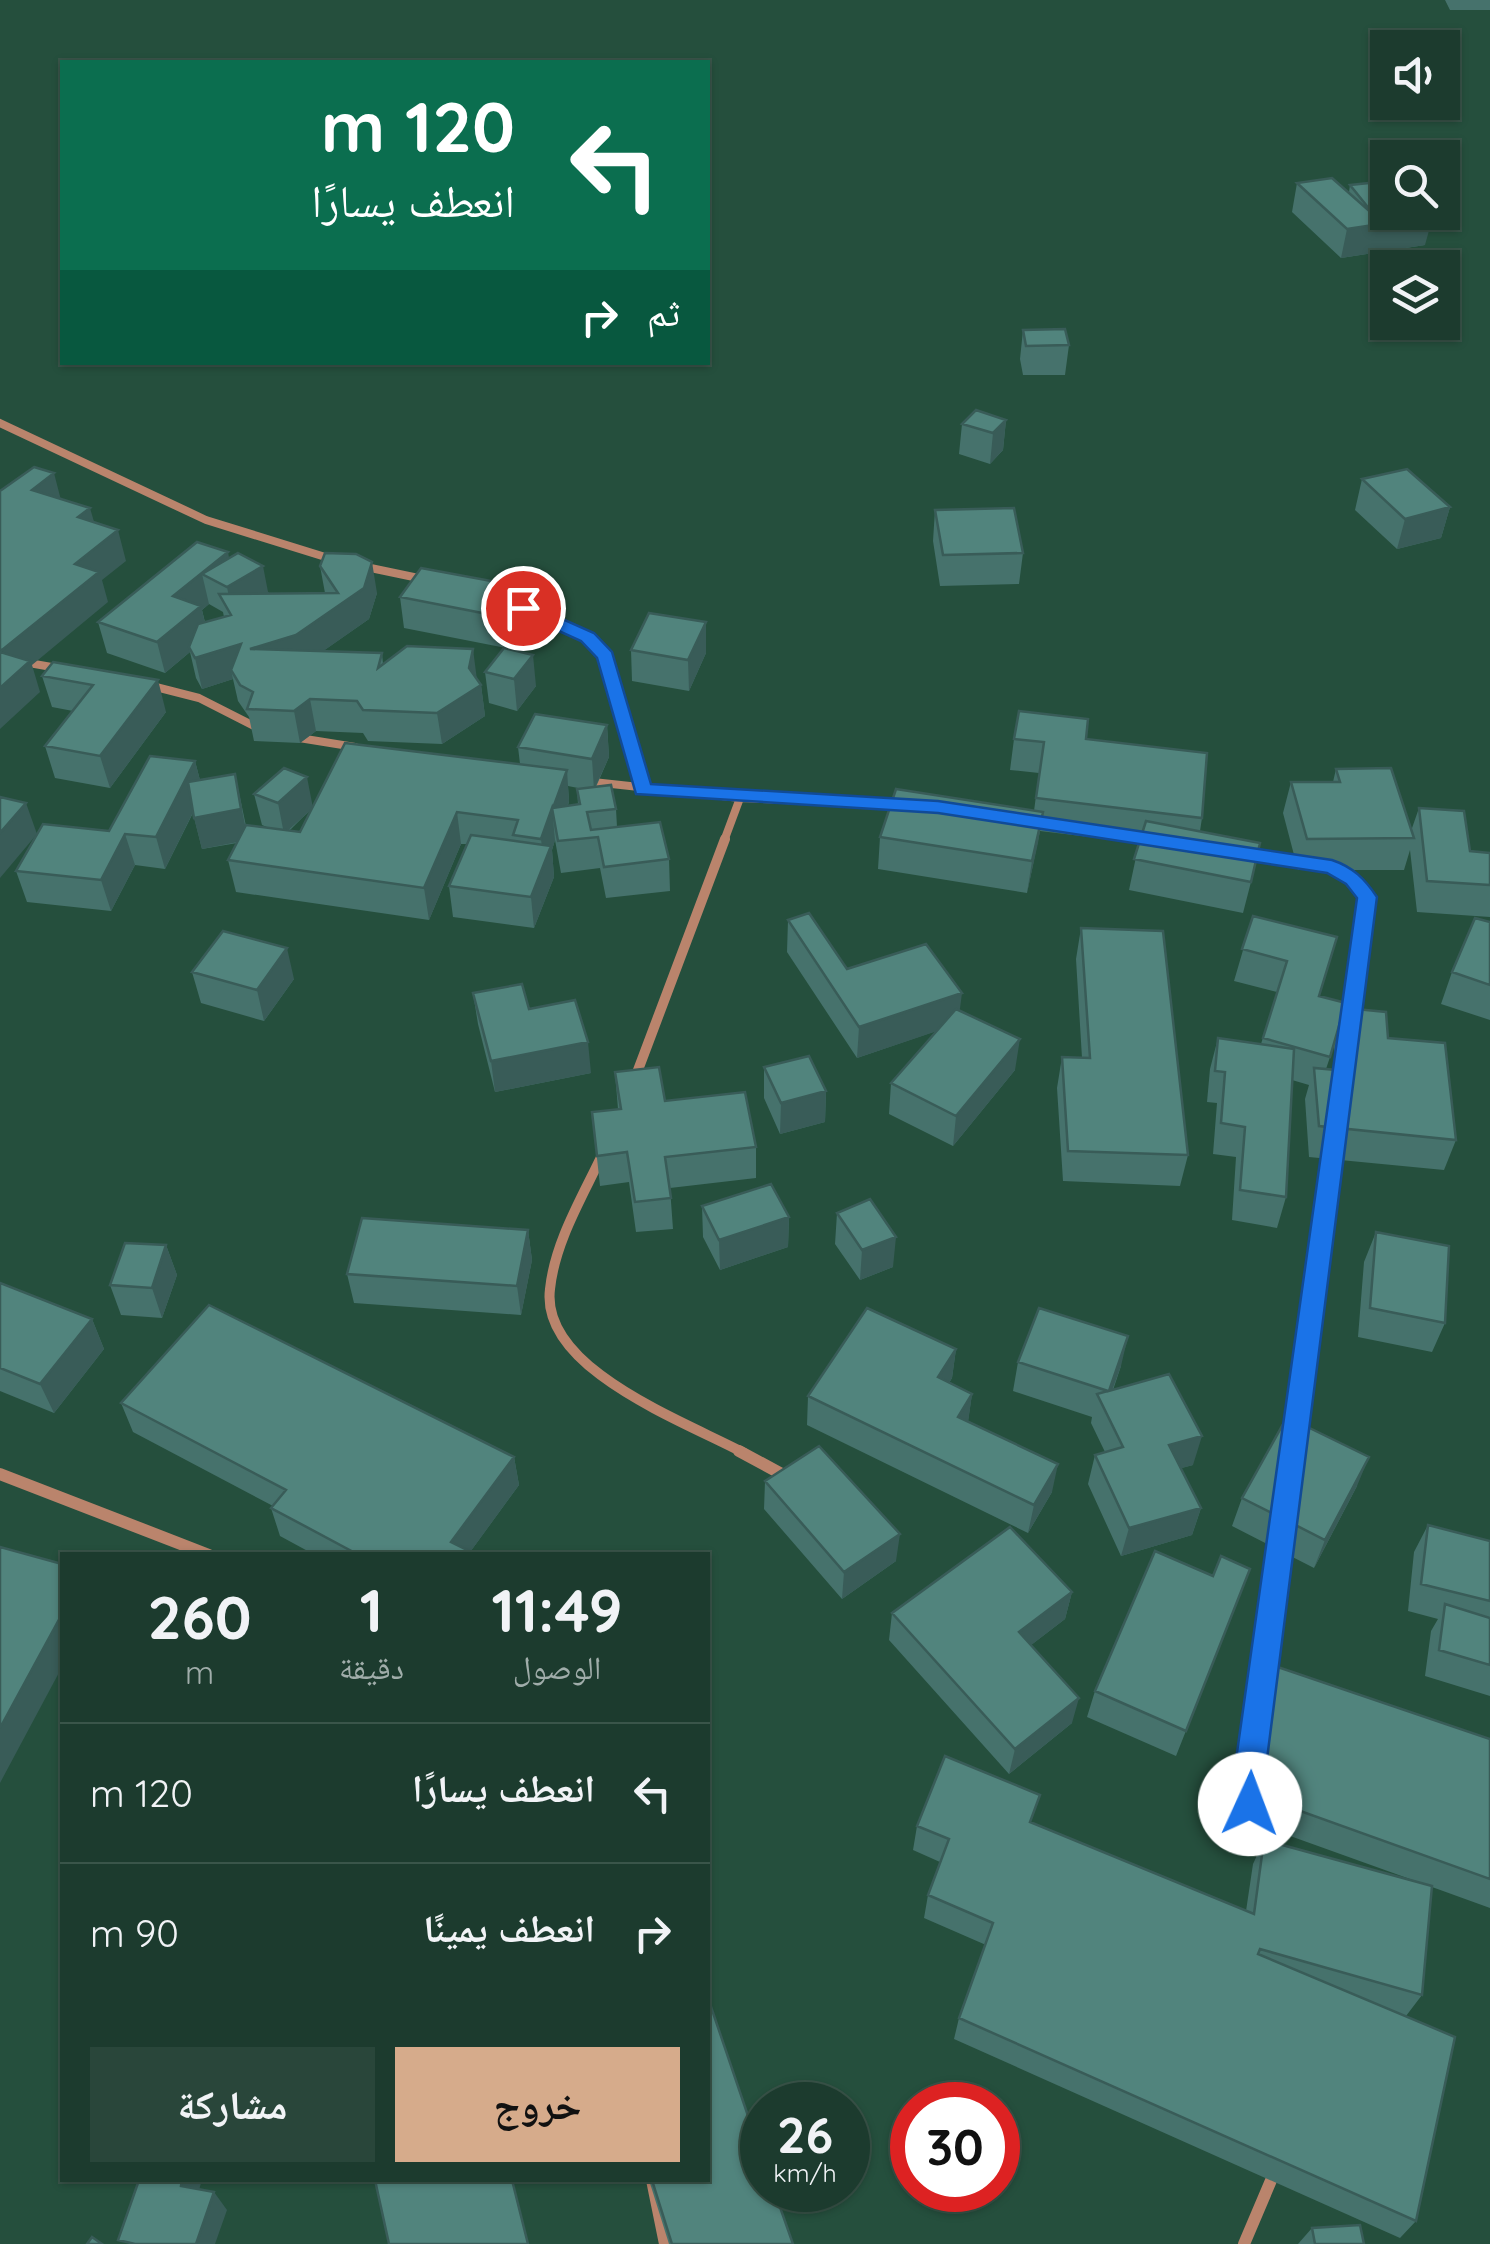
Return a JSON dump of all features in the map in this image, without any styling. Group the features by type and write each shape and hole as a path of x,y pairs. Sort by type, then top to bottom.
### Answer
{"street":[{"path":"0,423 102,476 283,549 340,561"},
{"path":"358,565 434,581"},
{"path":"507,600 587,637 606,656 643,790"},
{"path":"0,658 80,672"},
{"path":"138,683 199,698 275,735 372,749"},
{"path":"566,778 643,790 740,798 922,806"},
{"path":"627,1096 740,798"},
{"path":"1234,852 1332,867 1354,879 1367,897 1348,1034"},
{"path":"1293,1443 1336,1131"},
{"path":"605,1147 554,1266 549,1308 561,1343 586,1368 791,1480"},
{"path":"0,1474 201,1552"},
{"path":"1259,1696 1283,1520"},
{"path":"1267,1810 1250,1804 1270,1875"},
{"path":"1244,2244 1282,2154"},
{"path":"652,2182 665,2244"}],"building":[{"path":"1332,178 1370,212 1370,226 1347,229 1297,183"},
{"path":"1370,183 1370,210 1350,185"},
{"path":"1065,329 1069,345 1026,346 1023,330"},
{"path":"976,410 1006,420 993,433 962,424"},
{"path":"34,467 54,473 32,490 90,508 78,517 118,530 75,564 99,572 2,650 0,491"},
{"path":"1407,469 1450,507 1405,519 1362,479"},
{"path":"1014,508 1023,553 943,555 935,510"},
{"path":"197,542 228,552 173,596 201,606 157,642 98,622"},
{"path":"238,553 263,566 227,587 202,574"},
{"path":"325,553 356,554 372,562 364,588 296,635 250,649 382,653 378,668 407,646 473,649 469,668 481,685 437,713 363,710 357,701 310,699 294,711 247,709 253,692 240,685 231,670 241,644 195,658 189,647 198,624 231,615 219,594 338,593 320,566"},
{"path":"421,568 523,587 503,617 400,597"},
{"path":"649,613 706,622 688,660 631,650"},
{"path":"504,648 533,655 514,679 485,672"},
{"path":"0,652 30,661 0,688"},
{"path":"53,662 158,680 100,756 45,746 93,685 42,676"},
{"path":"1019,711 1088,719 1086,739 1207,753 1202,818 1036,798 1044,742 1014,739"},
{"path":"535,714 607,725 592,759 518,747"},
{"path":"345,743 567,770 553,808 580,804 577,789 611,785 616,809 587,812 591,830 660,822 669,859 604,867 598,837 558,841 552,808 541,839 513,835 518,820 457,812 424,888 228,860 246,825 300,832"},
{"path":"150,756 195,761 156,837 125,834 101,880 16,871 43,824 109,831"},
{"path":"284,768 307,777 278,803 254,794"},
{"path":"1391,768 1414,838 1307,839 1291,782 1340,782 1336,769"},
{"path":"235,774 241,809 194,818 188,782"},
{"path":"896,789 1043,812 1032,861 880,837"},
{"path":"0,797 26,803 0,833"},
{"path":"1419,808 1464,811 1470,851 1490,853 1490,885 1427,881"},
{"path":"1146,821 1260,843 1251,882 1134,859"},
{"path":"471,835 551,846 531,897 449,886"},
{"path":"809,913 847,969 926,944 962,993 859,1027 788,920"},
{"path":"1253,916 1337,937 1319,996 1346,1003 1345,1008 1386,1012 1388,1038 1445,1043 1456,1140 1319,1126 1314,1068 1348,1071 1343,1012 1330,1057 1263,1038 1287,961 1242,949"},
{"path":"1475,918 1490,922 1490,985 1452,972"},
{"path":"1081,928 1163,931 1188,1155 1068,1151 1062,1057 1090,1058"},
{"path":"223,931 287,948 257,990 192,972"},
{"path":"522,984 529,1009 575,1000 588,1042 491,1061 473,993"},
{"path":"956,1009 1020,1039 956,1116 891,1083"},
{"path":"1218,1038 1294,1049 1286,1197 1240,1190 1245,1127 1221,1123 1225,1072 1215,1071"},
{"path":"809,1056 826,1091 781,1103 764,1067"},
{"path":"659,1067 665,1101 745,1092 756,1147 665,1157 671,1198 635,1202 627,1152 597,1156 592,1112 621,1109 615,1072"},
{"path":"771,1184 789,1217 719,1240 702,1206"},
{"path":"870,1199 896,1237 862,1250 837,1213"},
{"path":"362,1218 528,1230 517,1286 347,1274"},
{"path":"1376,1232 1449,1246 1445,1323 1370,1308"},
{"path":"125,1243 166,1245 152,1288 110,1285"},
{"path":"0,1283 92,1319 40,1384 0,1368"},
{"path":"209,1305 514,1457 451,1542 471,1552 353,1552 271,1508 286,1490 121,1403"},
{"path":"867,1308 956,1349 938,1377 972,1394 958,1417 1058,1464 1034,1505 808,1396"},
{"path":"1039,1308 1128,1336 1109,1391 1169,1374 1202,1436 1169,1445 1201,1508 1129,1528 1095,1455 1123,1447 1097,1394 1108,1391 1018,1362"},
{"path":"1287,1417 1369,1457 1325,1540 1242,1498"},
{"path":"819,1446 900,1534 844,1572 765,1481"},
{"path":"1428,1525 1490,1541 1490,1601 1421,1584"},
{"path":"1010,1527 1072,1592 1019,1632 1079,1698 1015,1749 892,1613"},
{"path":"0,1547 60,1563 60,1618 0,1728"},
{"path":"1155,1551 1213,1576 1221,1556 1250,1569 1186,1731 1095,1691"},
{"path":"1445,1604 1490,1618 1490,1665 1439,1650"},
{"path":"1263,1662 1490,1739 1490,1879 1239,1789 1256,1724 1249,1721"},
{"path":"945,1756 1040,1795 1030,1822 1254,1914 1264,1840 1432,1886 1422,1995 1260,1949 1258,1954 1455,2037 1416,2221 959,2018 993,1923 928,1895 949,1839 917,1826"},
{"path":"710,2004 740,2092 740,2212 782,2212 793,2244 672,2244 653,2182 710,2182"},
{"path":"138,2182 182,2182 181,2186 214,2192 196,2244 135,2244 118,2240"},
{"path":"375,2182 512,2182 528,2244 389,2244"},
{"path":"1360,2225 1364,2244 1315,2244 1312,2228"}],"route":[{"path":"523,608 587,637 606,656 643,790 938,807 1332,867 1354,879 1367,897 1248,1774 1250,1804"}]}
